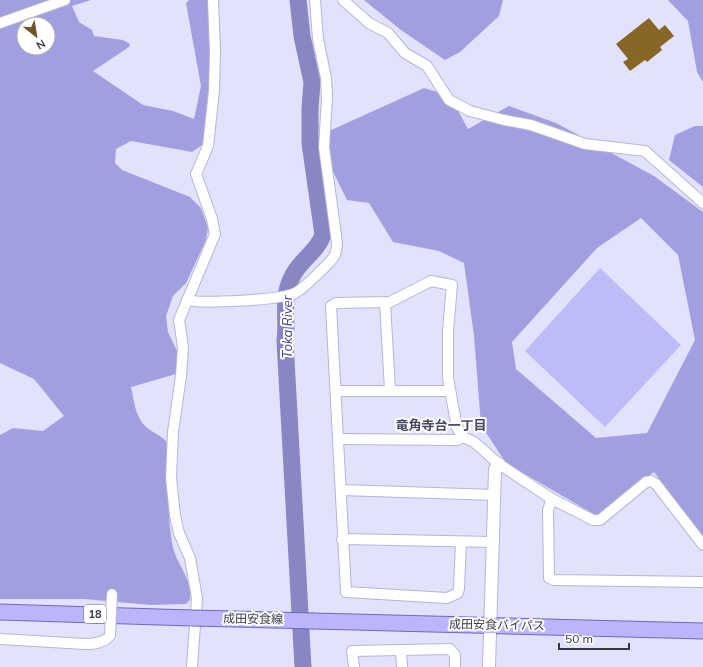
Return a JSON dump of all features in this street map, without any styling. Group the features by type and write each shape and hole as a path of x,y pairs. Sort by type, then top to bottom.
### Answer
{"main road":[{"name":"成田安食線","path":"0,612 314,621"},
{"name":"成田安食バイパス","path":"314,621 703,631"}],"street":[{"path":"0,23 64,0"},
{"path":"192,667 197,598 190,558 179,533 175,515 171,478 173,432 182,369 183,348 179,320 215,234 212,219 196,174 208,146 214,91 215,52 213,0"},
{"path":"187,300 231,300 286,297 296,293 308,283 335,254 338,243 324,147 327,98 326,78 318,39 316,0"},
{"path":"343,0 369,23 388,33 405,53 427,66 449,100 470,111 531,125 585,144 644,151 703,202"},
{"path":"461,542 458,593 447,598 346,592 342,539 342,490 331,306 336,303 390,302 431,281 452,285 448,331 450,391 457,428 463,437 474,442 499,464 552,499 587,518 600,520 646,482 651,481 656,484 703,545"},
{"path":"385,302 390,390"},
{"path":"336,391 450,391"},
{"path":"339,439 457,440 463,437"},
{"path":"489,667 494,542 495,469 499,464"},
{"path":"342,490 495,495"},
{"path":"552,499 548,510 549,578 554,580 703,582"},
{"path":"342,539 494,542"},
{"path":"0,639 85,644 102,642 110,635 112,594"},
{"path":"354,667 352,651 450,649 455,655 455,667"},
{"path":"401,650 402,667"}],"shaded area":[{"path":"0,0 91,0 72,6 79,22 92,30 94,36 123,40 130,44 129,47 93,71 143,105 173,111 194,119 201,86 186,3 189,0 208,0 211,51 205,143 192,152 131,141 116,149 115,163 122,170 190,197 201,208 208,228 206,240 186,283 173,296 166,316 168,332 177,351 176,374 131,387 139,418 142,423 168,444 170,531 174,551 189,584 190,600 186,604 151,605 84,599 0,599 0,435 13,428 43,431 64,416 34,379 0,363"},
{"path":"364,0 503,0 499,16 460,52 445,60 401,30"},
{"path":"668,0 703,0 703,82 697,72 688,21"},
{"path":"424,88 450,96 468,129 509,106 556,123 654,176 703,212 703,537 654,472 597,516 506,463 481,425 474,336 464,263 439,251 393,242 369,203 347,200 316,137","holes":["641,218 678,255 695,340 647,433 596,438 516,369 512,342 597,248"]},
{"path":"695,126 703,126 703,187 669,160 675,135"},
{"path":"600,268 681,345 605,427 525,351"}],"building":[{"path":"649,18 659,30 665,25 674,36 660,47 662,50 647,62 645,60 630,71 623,62 628,59 616,44"}],"waterway":[{"name":"Toka River","path":"298,0 302,36 312,82 310,143 323,235 317,246 295,271 289,285 286,301 285,341 303,667"}],"district":[{"name":"竜角寺台一丁目","path":"441,425"}]}
